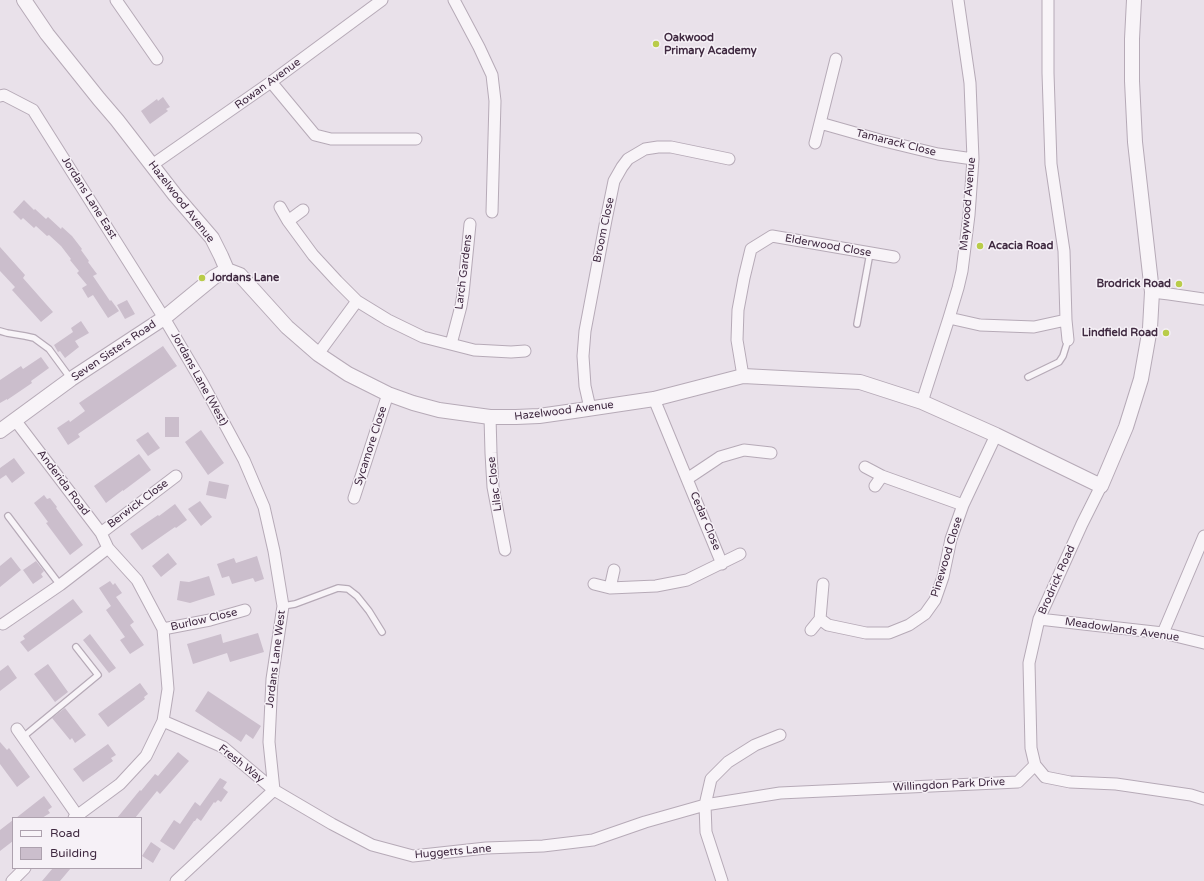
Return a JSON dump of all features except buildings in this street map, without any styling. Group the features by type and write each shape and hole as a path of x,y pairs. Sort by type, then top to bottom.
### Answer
{"street":[{"name":"Hazelwood Avenue","path":"24,0 47,34 117,120 175,195 212,238 227,270 240,275 287,327 318,354 348,374 388,394 413,403 440,410 490,418 516,418 654,399 743,376 860,382 922,402 996,435 1101,486"},
{"path":"116,0 157,59"},
{"name":"Rowan Avenue","path":"152,165 271,82 382,0"},
{"path":"454,0 492,74 496,101 492,212"},
{"name":"Maywood Avenue","path":"922,402 949,318 962,271 969,215 973,159 970,83 958,0"},
{"path":"1048,0 1048,73 1051,164 1064,252 1068,340"},
{"name":"Brodrick Road","path":"1035,766 1031,748 1029,663 1040,619 1066,557 1101,486 1126,427 1141,379 1150,328 1152,292 1134,142 1132,39 1134,0"},
{"path":"815,143 836,59"},
{"path":"271,82 315,135 331,139 416,139"},
{"name":"Jordans Lane East","path":"0,96 4,95 33,110 164,318"},
{"name":"Tamarack Close","path":"820,123 938,154 973,159"},
{"name":"Broom Close","path":"590,408 585,386 583,356 585,331 614,181 622,166 628,159 645,149 658,147 729,159"},
{"path":"280,207 288,221 313,255 357,301 393,323 423,337 474,350 511,352 524,351"},
{"path":"288,221 303,210"},
{"name":"Larch Gardens","path":"451,344 463,294 470,224"},
{"name":"Elderwood Close","path":"743,376 737,340 738,310 751,249 772,236 894,257"},
{"name":"Seven Sisters Road","path":"0,431 71,379 164,318 214,277 227,270"},
{"path":"1152,292 1204,300"},
{"path":"318,354 357,301"},
{"name":"Jordans Lane (West)","path":"164,318 203,384 233,440"},
{"path":"949,318 980,325 1034,327 1066,320"},
{"name":"Sycamore Close","path":"354,498 388,394"},
{"name":"Cedar Close","path":"654,399 722,564"},
{"name":"Lilac Close","path":"490,418 493,487 505,550"},
{"name":"Anderida Road","path":"15,420 101,533 108,548 137,580 163,629 168,689 163,721 146,756 120,784 76,817 20,733"},
{"name":"Pinewood Close","path":"820,619 828,625 866,633 889,633 909,625 925,614 935,600 943,577 951,539 963,505 996,435"},
{"name":"Jordans Lane West","path":"233,440 244,460 264,507 274,551 283,606 271,695 269,742 274,790"},
{"name":"Cedar Close","path":"687,479 720,457 744,450 771,454"},
{"name":"Pinewood Close","path":"864,467 882,476 963,505"},
{"name":"Berwick Close","path":"101,533 176,476"},
{"path":"875,486 882,476"},
{"path":"1163,633 1204,536"},
{"path":"3,624 60,585 108,548"},
{"name":"Cedar Close","path":"594,584 610,588 656,586 687,580 740,554"},
{"path":"610,588 614,570"},
{"path":"811,630 820,619 822,584"},
{"name":"Burlow Close","path":"163,629 210,620 245,610"},
{"name":"Meadowlands Avenue","path":"1040,619 1163,633 1204,643"},
{"name":"Fresh Way","path":"163,721 223,747 274,790"},
{"path":"722,881 706,832 705,805 711,779 728,762 755,745 780,735"},
{"path":"1035,766 1045,777 1070,782 1116,784 1191,795 1204,799"},
{"name":"Willingdon Park Drive","path":"705,805 780,793 1018,782 1035,766"},
{"path":"176,881 274,790"},
{"name":"Huggetts Lane","path":"274,790 332,824 372,845 413,856 486,848 543,846 594,840 645,822 705,805"},
{"path":"12,881 24,869"}],"lane":[{"path":"857,324 870,253"},
{"path":"0,331 34,338 49,349 71,379"},
{"path":"1028,377 1059,362 1063,356 1068,340"},
{"path":"8,516 60,585"},
{"path":"283,606 295,604 338,588 348,589 357,596 369,611 382,632"},
{"path":"20,733 98,675 76,647"}],"place":[{"name":"Oakwood Primary Academy","path":"656,44"},
{"name":"Acacia Road","path":"980,246"},
{"name":"Jordans Lane","path":"202,278"},
{"name":"Brodrick Road","path":"1179,284"},
{"name":"Lindfield Road","path":"1166,333"}]}
